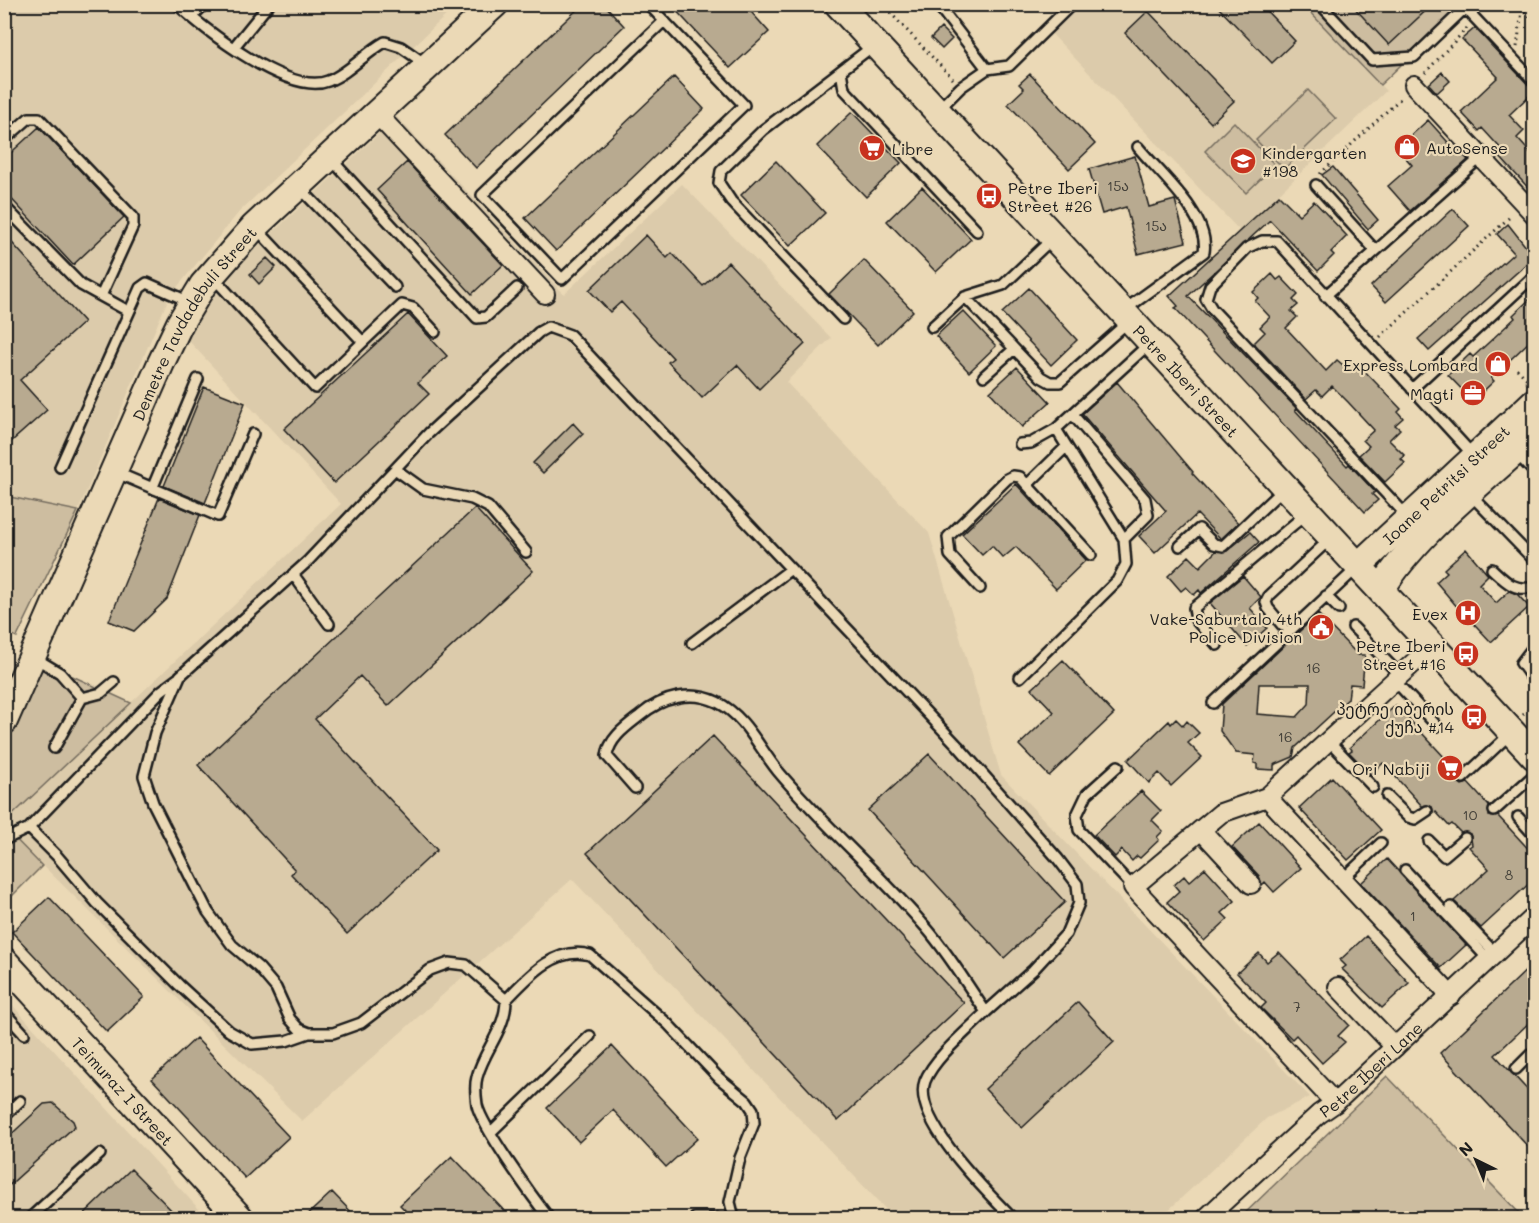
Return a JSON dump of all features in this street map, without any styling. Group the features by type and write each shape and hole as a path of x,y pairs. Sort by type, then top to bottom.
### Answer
{"street":[{"name":"Demetre Tavdadebuli Street","path":"4,721 160,363 192,303 212,275 254,226 495,4"},
{"name":"Petre Iberi Street","path":"838,4 1432,646 1515,726 1534,756"},
{"path":"1414,86 1529,209"},
{"path":"377,114 545,294"},
{"name":"Ioane Petritsi Street","path":"1358,566 1534,402"},
{"name":"Ioane Petritsi Street","path":"1381,590 1398,564 1534,434"},
{"path":"1335,1103 1133,887 1221,813 1267,797 1432,646"},
{"path":"1267,797 1451,996"},
{"path":"1201,830 1251,884"},
{"name":"Petre Iberi Lane","path":"1206,1218 1319,1114 1335,1103 1534,917"},
{"name":"Teimuraz I Street","path":"4,961 240,1218"},
{"path":"1338,987 1395,1047"}],"lane":[{"path":"177,4 190,17 234,47 288,76 310,84 328,81 385,42 401,47 428,66"},
{"path":"190,17 205,4"},
{"path":"234,47 269,4"},
{"path":"648,4 744,105 562,279 482,195 664,21"},
{"path":"938,4 987,69"},
{"path":"936,112 961,87 987,69 1009,66 1072,4"},
{"path":"1320,4 1372,60 1414,57 1463,10 1473,12 1534,81"},
{"path":"843,319 730,201 718,183 721,171 763,130 875,45"},
{"path":"841,71 844,89 977,231"},
{"path":"4,140 29,118 39,118 133,218 133,226 101,296"},
{"path":"965,297 1041,377 1050,382 1060,382 1126,316 1204,252 1206,241 1197,216 1138,147"},
{"path":"330,158 477,318 486,316 517,288"},
{"path":"1325,296 1480,158"},
{"path":"1317,185 1375,250"},
{"path":"298,186 395,287"},
{"path":"4,206 81,285 128,311"},
{"path":"254,226 363,342"},
{"path":"932,327 965,297 1003,285 1054,238"},
{"path":"1410,519 1212,309 1206,299 1210,286 1247,248 1262,241 1277,241 1475,458"},
{"path":"212,275 315,388 402,305 413,308 435,332"},
{"path":"1412,389 1534,276"},
{"path":"60,467 140,288 147,283 192,303"},
{"path":"4,840 29,828 153,699 293,574 441,421 488,382 539,332 548,327 558,329 570,335 958,746 1058,859 1077,884 1078,903 1066,934 1033,970 986,1012 924,1082 924,1096 932,1123 965,1168 1012,1218"},
{"path":"1020,444 1031,443 1056,429 1151,343"},
{"path":"984,376 1014,349"},
{"path":"152,489 198,379"},
{"path":"1073,415 1145,499 1148,515 1124,539"},
{"path":"1020,677 1117,581 1126,564 1124,539 1056,429"},
{"path":"113,471 218,516 253,434"},
{"path":"1027,484 1066,447"},
{"path":"1515,452 1534,472"},
{"path":"395,469 423,489 472,499 488,507 526,552"},
{"path":"980,588 950,555 948,537 1007,479 1013,476 1020,477 1027,484 1091,555"},
{"path":"1180,546 1199,529 1214,544 1223,546 1285,487"},
{"path":"1470,494 1534,560"},
{"path":"1217,645 1196,620 1194,608 1308,512"},
{"path":"1283,626 1268,608 1266,602 1269,596 1332,537"},
{"path":"1213,703 1358,566"},
{"path":"692,643 791,569"},
{"path":"1492,569 1507,583 1517,588 1522,590 1534,587"},
{"path":"293,574 328,624"},
{"path":"1326,596 1339,609"},
{"path":"1353,627 1437,726"},
{"path":"1534,646 1521,663 1534,681"},
{"path":"32,657 60,673 82,698"},
{"path":"180,676 155,733 144,776 153,803 208,912 232,945 259,968 276,988 290,1019 299,1029 309,1033"},
{"path":"54,747 82,698 101,693 114,682"},
{"path":"635,788 607,756 612,741 645,711 664,702 689,696 716,701 730,710 748,728 777,770 923,924 986,1012"},
{"path":"1463,777 1515,726"},
{"path":"1328,740 1373,787"},
{"path":"1118,766 1087,794 1077,815 1079,830 1133,887"},
{"path":"1494,811 1534,775"},
{"path":"1388,796 1408,817 1415,819 1427,811"},
{"path":"1518,817 1534,835"},
{"path":"29,828 57,855 97,903 178,985 229,1031 252,1044 286,1041 309,1033 333,1033 362,1023 430,970 449,963 465,965 506,1000"},
{"path":"1429,841 1444,856 1465,838"},
{"path":"1343,879 1381,843"},
{"path":"1405,870 1492,957"},
{"path":"1451,907 1492,957"},
{"path":"549,1218 491,1132 477,1106 477,1079 485,1055 506,1015 506,1000 542,966 562,954 577,951 590,955 668,1024 719,1078 747,1101 753,1110 754,1123 740,1158 730,1202 734,1218"},
{"path":"4,1012 24,1034"},
{"path":"491,1132 590,1036"},
{"path":"1516,1069 1534,1051"},
{"path":"4,1116 20,1101"},
{"path":"30,1218 100,1154"},
{"path":"695,1218 716,1218"}],"path":[{"path":"882,4 961,87"},
{"path":"1515,4 1534,20"},
{"path":"1515,61 1523,4"},
{"path":"1317,185 1313,180 1414,86 1473,12"},
{"path":"1384,333 1529,209"},
{"path":"1515,726 1534,704"}],"shaded area":[{"path":"5,5 457,5 240,211 169,297 78,511 5,496"},
{"name":"Kindergarten #198","path":"1076,5 1303,5 1386,91 1240,231 1048,30"},
{"path":"1303,5 1464,5 1380,85"},
{"path":"1308,90 1336,119 1284,169 1256,140"},
{"path":"397,117 564,294 682,184 831,338 786,382 929,533 1001,775 1310,1097 1267,1118 1160,1218 894,1218 572,879 302,1121 5,828 5,822 341,504 187,339 214,287"},
{"path":"1234,122 1275,165 1246,193 1205,151"},
{"path":"5,496 78,511 17,637 5,632"},
{"path":"42,662 131,703 5,822 5,743"},
{"path":"5,828 42,866 5,903"},
{"path":"5,997 207,1218 5,1218"},
{"path":"1387,1076 1520,1214 1518,1218 1240,1218"}],"building":[{"path":"583,4 604,4 624,26 476,168 445,135"},
{"path":"670,4 744,4 769,32 730,68"},
{"path":"1215,4 1260,4 1295,41 1272,63"},
{"path":"1351,4 1433,4 1389,45"},
{"path":"1148,11 1234,101 1211,123 1125,33"},
{"path":"941,28 952,39 942,49 931,38"},
{"path":"1475,28 1534,91 1509,115 1524,131 1517,138 1534,157 1534,194 1498,155 1503,151 1482,128 1479,131 1461,112 1498,77 1462,39"},
{"path":"1442,72 1450,81 1437,93 1429,84"},
{"path":"1030,74 1095,144 1069,169 1008,104 1024,89 1019,84"},
{"path":"674,77 704,109 556,251 525,218"},
{"path":"852,112 901,163 866,197 817,146"},
{"path":"1428,120 1455,150 1457,148 1468,160 1410,211 1388,186 1412,165 1397,148"},
{"path":"39,127 124,217 73,265 4,191 4,159"},
{"path":"1135,156 1149,207 1175,200 1186,242 1138,254 1126,207 1102,214 1089,169"},
{"path":"776,161 825,213 790,246 741,195"},
{"path":"407,162 503,265 472,294 377,190"},
{"path":"1333,167 1378,220 1368,229 1322,175"},
{"path":"922,187 971,239 936,272 887,221"},
{"path":"1279,195 1299,215 1314,201 1347,236 1331,252 1334,255 1318,271 1270,220 1188,296 1297,409 1295,410 1347,466 1349,464 1375,492 1372,494 1378,500 1365,512 1175,308 1178,306 1169,296"},
{"path":"1453,209 1469,226 1386,302 1371,286"},
{"path":"1508,224 1534,257 1429,351 1418,339 1514,253 1497,234"},
{"path":"4,234 84,322 20,380 47,410 4,448"},
{"path":"646,235 667,258 672,253 703,286 728,262 805,344 759,389 737,365 702,398 668,362 673,358 621,302 610,312 589,290"},
{"path":"267,258 276,267 259,284 250,274"},
{"path":"864,260 913,311 878,345 829,294"},
{"path":"1272,274 1277,280 1281,277 1298,295 1293,300 1298,305 1291,311 1297,317 1286,328 1326,371 1337,360 1343,365 1349,359 1355,365 1357,363 1401,409 1398,412 1403,418 1395,425 1400,429 1389,440 1405,456 1401,459 1405,463 1385,482 1359,455 1369,446 1363,440 1374,430 1348,402 1332,386 1322,396 1316,390 1306,399 1254,343 1265,332 1260,327 1270,317 1255,301 1258,298 1253,292"},
{"path":"1029,288 1077,340 1051,365 1002,313"},
{"path":"1534,295 1534,337 1491,378 1494,381 1473,401 1448,375 1470,354 1473,357 1515,318 1513,315"},
{"path":"963,311 996,346 969,372 936,336"},
{"path":"408,314 447,356 418,383 429,394 334,483 284,429"},
{"path":"1017,367 1050,402 1022,427 990,392"},
{"path":"1117,382 1192,473 1238,523 1221,539 1197,514 1155,553 1139,536 1166,511 1082,414"},
{"path":"204,387 245,403 205,503 164,486"},
{"path":"573,423 583,434 543,473 533,463"},
{"path":"1016,484 1086,560 1056,589 1016,547 1003,558 992,546 982,555 962,534"},
{"path":"159,498 200,515 167,599 134,631 109,621"},
{"path":"475,508 533,571 388,706 360,676 315,719 437,850 347,934 291,874 295,870 198,765"},
{"path":"1250,532 1259,542 1201,593 1199,590 1194,595 1186,587 1181,591 1168,576 1189,556 1200,567 1216,551 1227,551"},
{"path":"1466,549 1488,575 1479,584 1496,603 1509,591 1517,594 1529,607 1491,642 1436,582 1447,572 1444,569"},
{"path":"1243,576 1261,597 1250,608 1267,628 1247,646 1210,603"},
{"path":"1318,614 1358,655 1365,655 1362,685 1350,684 1348,699 1295,748 1293,757 1274,765 1274,770 1257,769 1257,764 1254,763 1255,755 1236,753 1220,731 1222,704","holes":["1259,684 1310,684 1309,704 1297,717 1257,714"]},
{"path":"1063,660 1114,714 1049,776 1019,745 1054,712 1032,689"},
{"path":"1396,705 1459,773 1458,782 1462,785 1468,783 1489,806 1489,816 1498,816 1534,855 1534,879 1481,928 1454,901 1489,869 1469,847 1472,845 1470,834 1461,833 1452,824 1449,826 1436,812 1432,815 1432,807 1422,806 1383,763 1371,775 1349,752 1352,750 1350,747"},
{"path":"1176,719 1183,726 1187,721 1199,733 1188,743 1202,757 1171,786 1159,773 1149,783 1128,760 1169,721 1171,724"},
{"path":"713,736 964,1003 838,1121 587,853"},
{"path":"929,754 1065,902 1004,958 868,810"},
{"path":"1332,777 1381,830 1348,860 1299,808"},
{"path":"1141,791 1161,811 1152,820 1163,831 1157,837 1159,840 1140,858 1137,856 1132,861 1122,850 1115,857 1094,835"},
{"path":"1259,822 1301,868 1274,892 1265,882 1262,885 1259,876 1232,847"},
{"path":"1387,859 1466,945 1441,968 1361,883"},
{"path":"1205,868 1235,901 1222,913 1228,919 1204,941 1167,902 1179,891 1174,885 1184,876 1189,882"},
{"path":"49,897 144,997 107,1032 12,932"},
{"path":"1366,936 1409,983 1382,1008 1342,969 1346,966 1340,960"},
{"path":"1279,952 1349,1025 1338,1036 1345,1042 1322,1063 1296,1035 1292,1039 1261,1008 1266,1003 1237,973 1259,953 1267,962"},
{"path":"1534,963 1534,1018 1495,1055 1534,1097 1534,1153 1440,1053"},
{"path":"1078,1002 1114,1042 1022,1128 985,1089"},
{"path":"196,1038 289,1137 245,1178 152,1079"},
{"path":"612,1046 698,1138 666,1167 613,1110 579,1142 547,1108"},
{"path":"53,1103 73,1121 75,1126 4,1190 4,1141 44,1104"},
{"path":"452,1156 511,1218 413,1218 400,1205"},
{"path":"131,1169 179,1218 80,1218"},
{"path":"332,1192 357,1218 304,1218"}],"place":[{"name":"AutoSense","path":"1407,147"},
{"name":"Libre","path":"872,148"},
{"name":"Kindergarten #198","path":"1243,161"},
{"name":"Petre Iberi Street #26","path":"989,196"},
{"name":"Express Lombard","path":"1498,364"},
{"name":"Magti","path":"1473,393"},
{"name":"Evex","path":"1468,613"},
{"name":"Vake-Saburtalo 4th Police Division","path":"1321,627"},
{"name":"Petre Iberi Street #16","path":"1466,654"},
{"name":"პეტრე იბერის ქუჩა #14","path":"1474,717"},
{"name":"Ori Nabiji","path":"1450,768"}]}
